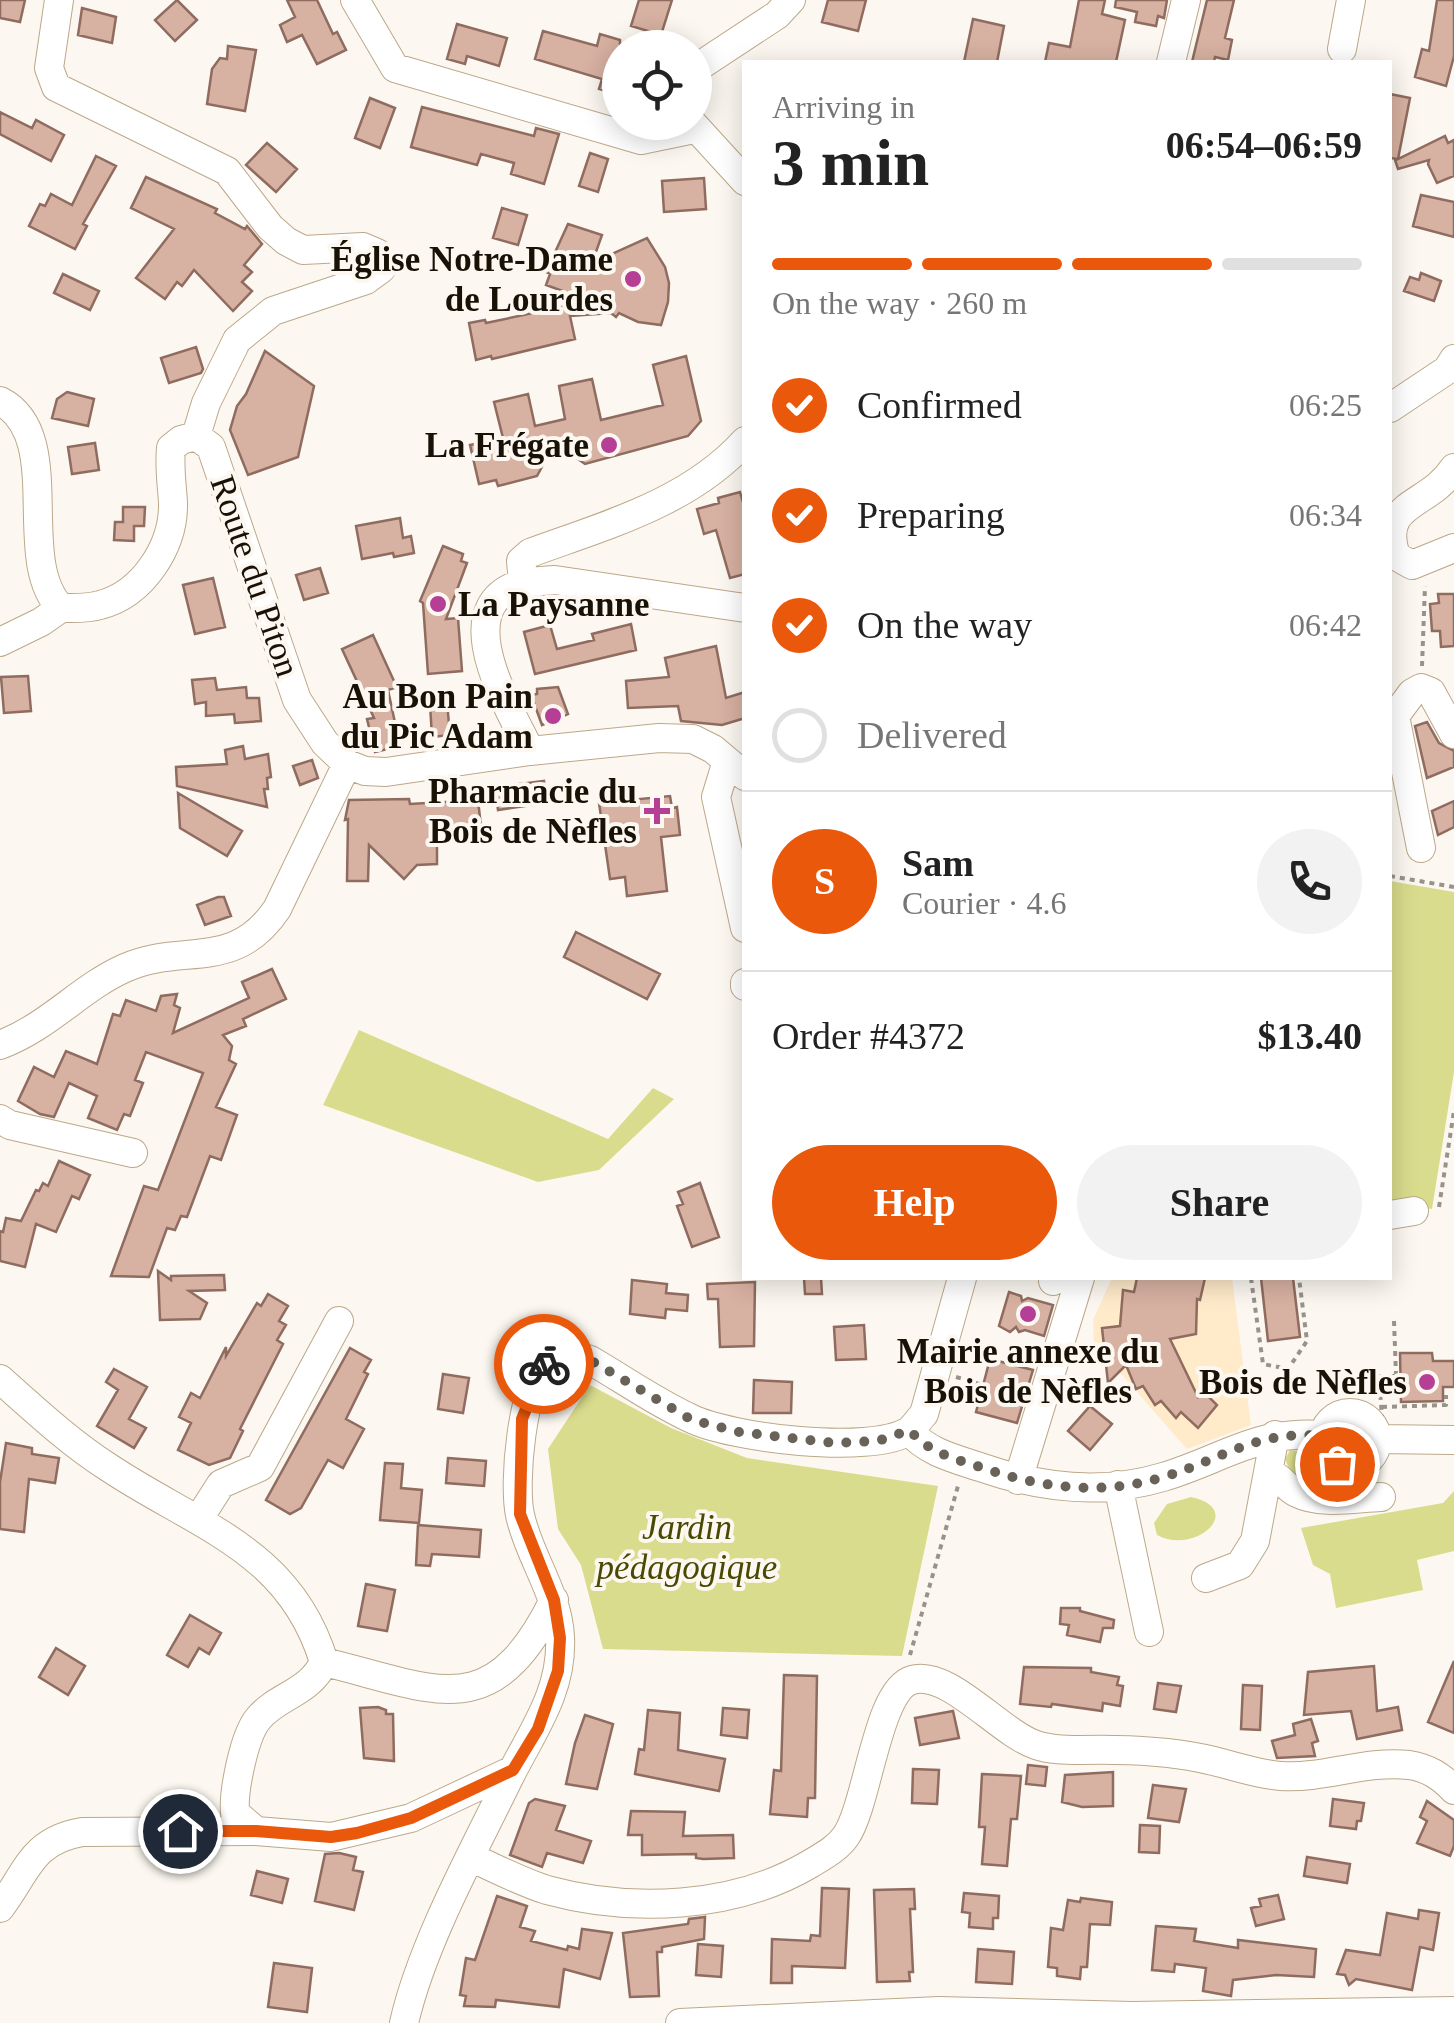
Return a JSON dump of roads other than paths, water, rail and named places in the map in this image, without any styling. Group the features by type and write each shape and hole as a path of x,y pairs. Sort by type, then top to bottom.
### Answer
{"street":[{"path":"59,0 48,68 56,88 227,171 270,227 303,250 363,248 376,253 381,269 366,280 273,311 237,340 206,403 196,436"},
{"path":"355,0 394,68 602,128"},
{"path":"712,58 778,16 790,0"},
{"path":"1171,60 1186,0"},
{"path":"1342,49 1350,0"},
{"path":"706,140 742,177"},
{"path":"1392,407 1447,370 1454,359"},
{"path":"0,400 20,416 32,446 43,568 48,590 61,608 0,642"},
{"name":"Route du Piton","path":"61,608 103,605 130,590 153,567 168,538 173,505 168,470 171,448 196,436 211,446 220,467 297,700 325,742 347,764"},
{"path":"524,584 521,562 530,553 658,506 725,463 742,444"},
{"path":"1392,523 1443,485 1454,468"},
{"path":"1392,545 1396,556 1412,565 1454,548"},
{"path":"530,751 488,664 485,636 495,602 505,592 524,584 555,580 742,608"},
{"path":"1420,848 1392,716 1421,688 1431,692 1454,734"},
{"path":"1,1047 28,1034 126,967 226,950 243,944 266,926 347,764 365,771 386,772 530,751 693,738 736,768 716,797 742,914"},
{"path":"0,1119 10,1125 133,1153"},
{"path":"404,2023 411,1992 470,1857 538,1729 558,1671 560,1638 554,1600 520,1514 522,1419 545,1362 556,1355 572,1354 590,1360 692,1420 739,1432 834,1443 878,1441 910,1430 924,1414 961,1280"},
{"path":"1018,1480 1063,1280"},
{"path":"198,1520 220,1484 260,1466 339,1320"},
{"path":"0,1379 105,1466 265,1564 314,1629 324,1662 318,1676 257,1720 234,1784 235,1813 256,1831"},
{"path":"1380,1428 1372,1457 1364,1463 1346,1467 1330,1459 1323,1445 1323,1436 1333,1419 1351,1413 1380,1428 1454,1440"},
{"path":"910,1430 918,1442 939,1454 1018,1480 1062,1489 1161,1478 1275,1435 1323,1436"},
{"path":"1206,1578 1240,1565 1255,1541 1275,1435"},
{"path":"1270,1473 1280,1477 1290,1489 1314,1500 1381,1497"},
{"path":"1118,1485 1150,1632"},
{"path":"324,1662 441,1690 474,1688 495,1678 522,1651 540,1628 554,1600"},
{"path":"470,1857 544,1889 596,1900 647,1903 736,1895 789,1876 836,1847 846,1836 889,1705 898,1690 916,1679 939,1682 1012,1734 1037,1746 1064,1750 1144,1749 1281,1776 1311,1775 1369,1764 1407,1765 1427,1769 1454,1790"},
{"path":"0,1908 34,1856 62,1836 82,1832 256,1831 331,1837 411,1818 513,1770"},
{"path":"680,2023 939,2017 1380,2017 1454,2011"}],"place":[{"name":"Église Notre-Dame de Lourdes","path":"633,279"},
{"name":"La Frégate","path":"609,445"},
{"name":"La Paysanne","path":"438,604"},
{"name":"Au Bon Pain du Pic Adam","path":"553,716"},
{"name":"Pharmacie du Bois de Nèfles","path":"657,811"},
{"name":"Mairie annexe du Bois de Nèfles","path":"1028,1314"},
{"name":"Bois de Nèfles","path":"1427,1382"}],"park label":[{"name":"Jardin pédagogique","path":"687,1547"}]}
